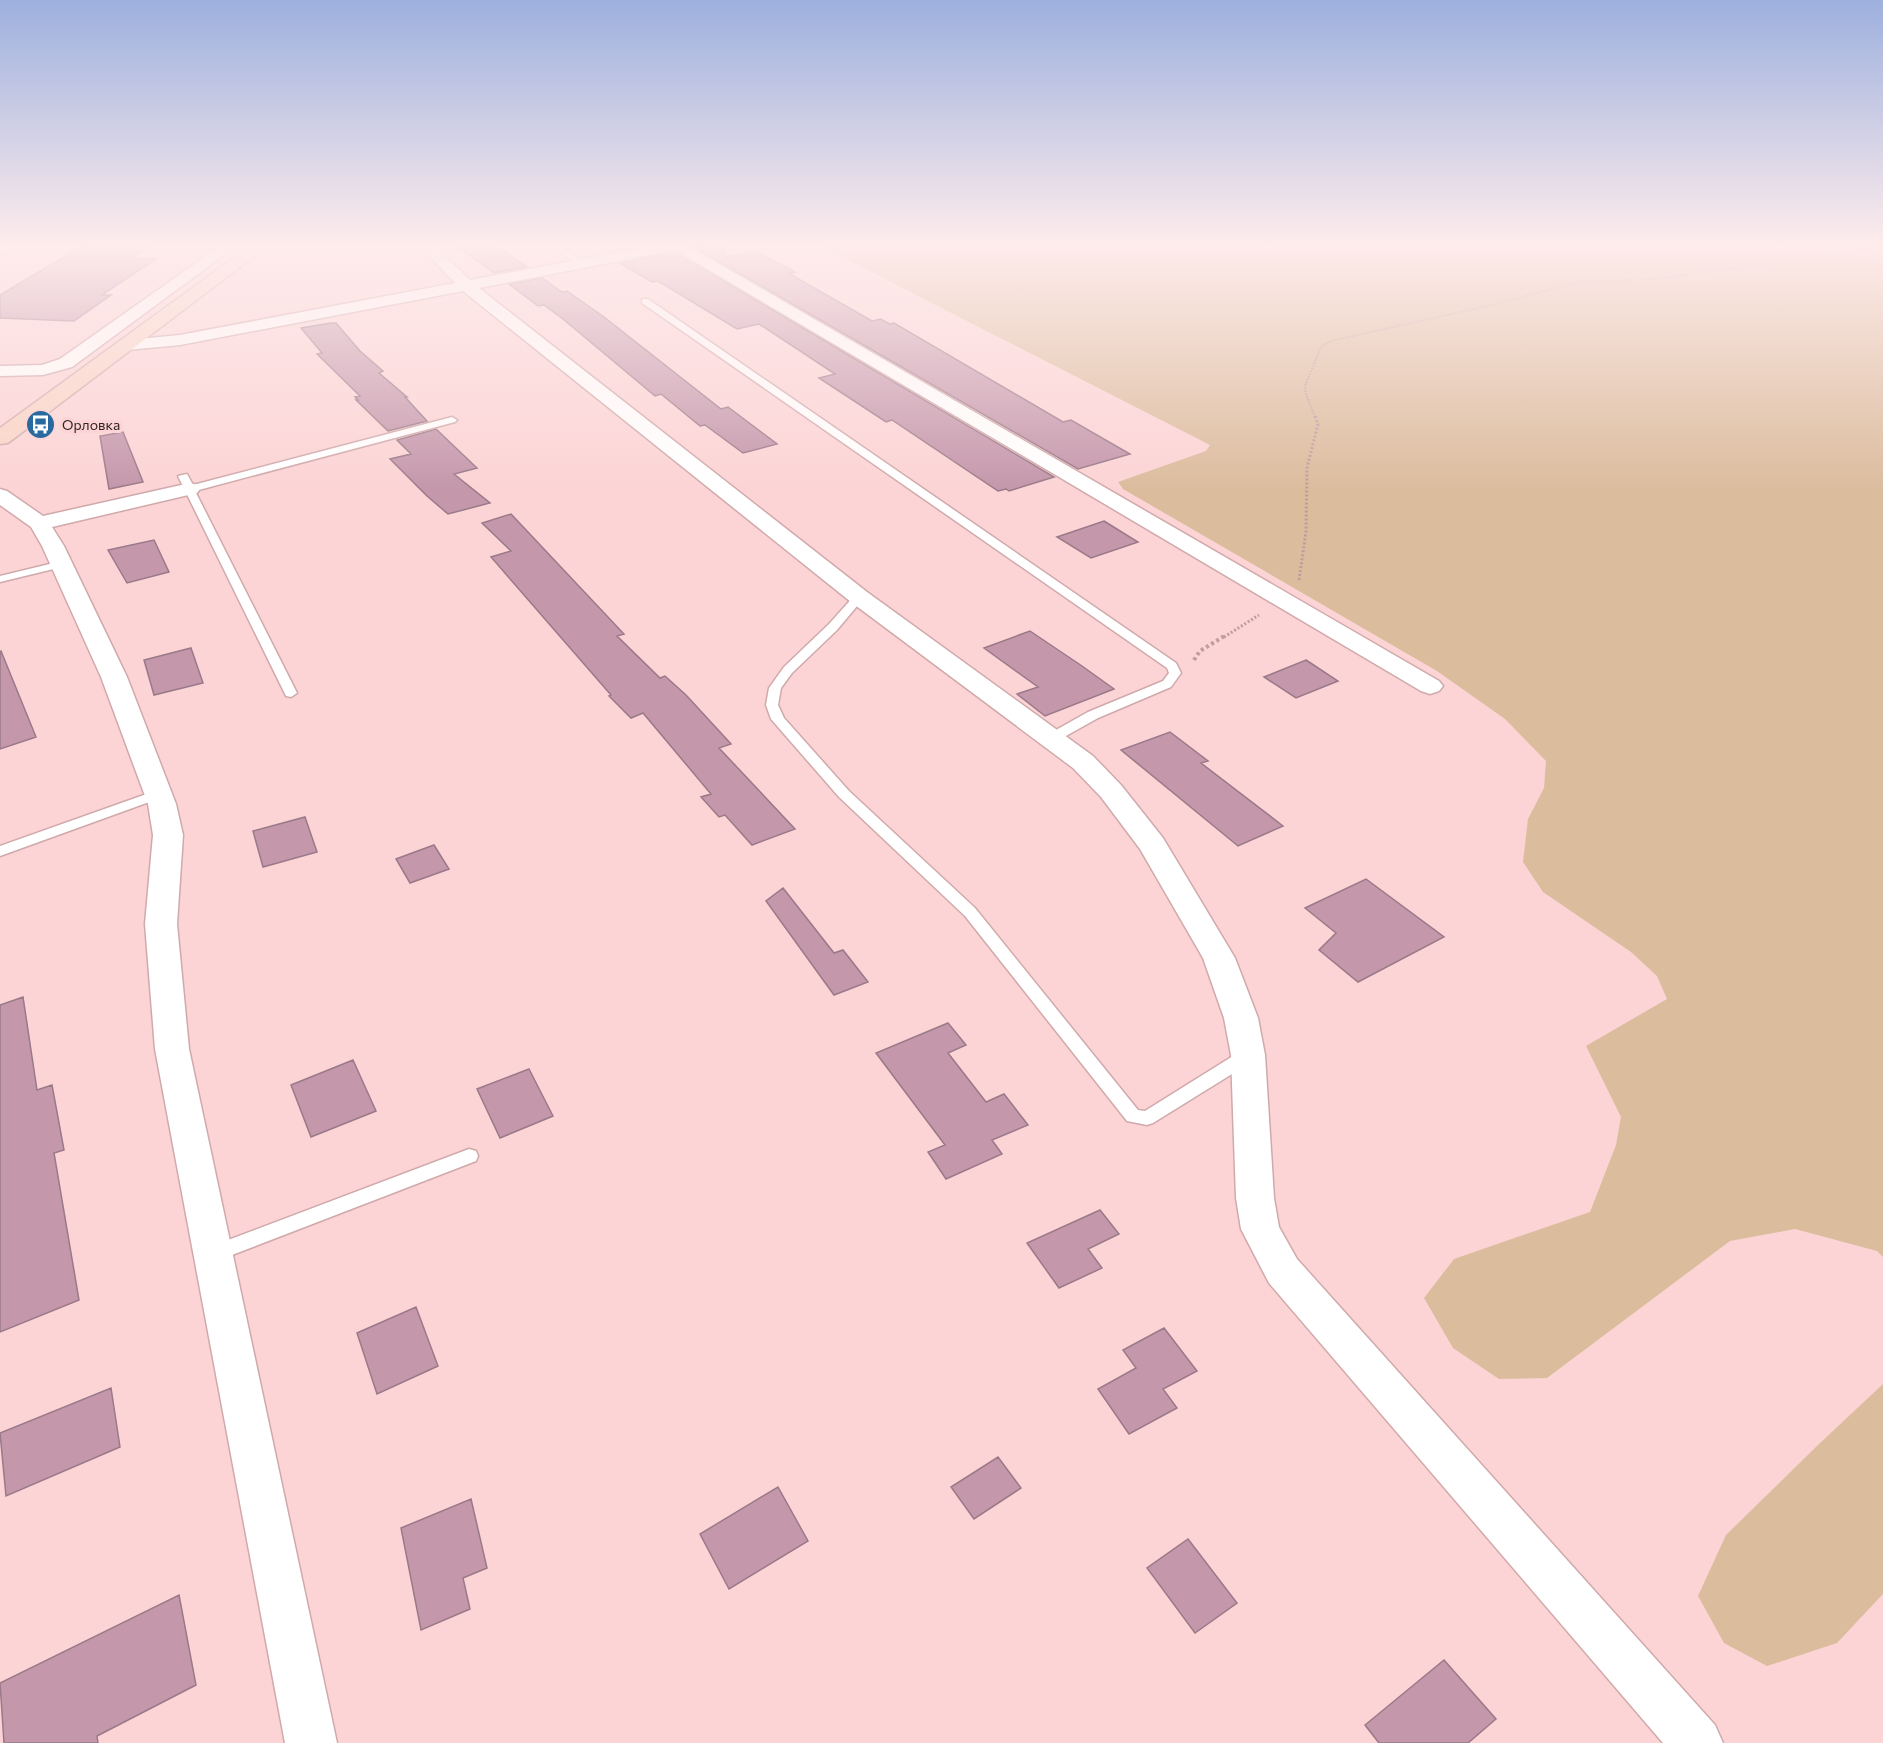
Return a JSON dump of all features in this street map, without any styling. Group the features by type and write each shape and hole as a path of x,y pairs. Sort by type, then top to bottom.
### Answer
{"main road":[{"path":"0,438 151,327"}],"street":[{"path":"0,371 34,371 56,368 114,327"},
{"path":"127,345 180,340 247,327"},
{"path":"519,327 859,597 1083,762 1111,791 1153,845 1219,958 1241,1018 1248,1055 1255,1198 1260,1229 1282,1271 1697,1743"},
{"path":"815,327 1430,686"},
{"path":"39,523 187,482"},
{"path":"0,495 39,523 62,564 114,677 158,794 168,835 161,924 172,1049 311,1743"}],"lane":[{"path":"683,327 1172,666 1175,673 1167,684 1093,715 1052,738"},
{"path":"291,693 187,482 452,420"},
{"path":"0,579 62,564"},
{"path":"859,597 833,627 788,670 775,688 772,705 778,719 844,794 970,912 1133,1116 1147,1118 1248,1055"},
{"path":"0,851 158,794"},
{"path":"214,1254 469,1156"}],"path":[{"path":"1167,684 1182,675 1200,651 1282,600 1297,588 1306,532 1307,468 1318,432 1318,424 1306,395 1305,386 1321,347 1341,339 1393,327"}],"shaded area":[{"path":"979,327 1883,327 1883,1257 1877,1251 1795,1229 1730,1241 1547,1378 1499,1379 1453,1348 1424,1298 1454,1259 1590,1212 1616,1145 1621,1117 1586,1046 1667,999 1657,976 1631,952 1543,892 1523,862 1528,819 1544,788 1546,761 1505,719 1437,671 1123,489 1118,482 1206,451 1210,445"},
{"path":"1883,1384 1883,1594 1837,1643 1767,1666 1724,1643 1698,1596 1726,1535"}],"building":[{"path":"340,327 360,351 383,371 379,373 407,397 405,397 427,421 388,431 356,400 358,400 355,397 360,396 317,354 322,353 301,328"},
{"path":"573,327 617,327 721,409 728,407 777,444 743,453 705,425 700,426 661,394 655,396"},
{"path":"764,327 802,327 1054,477 1009,491 1006,489 998,491 892,420 886,422 819,378 835,374"},
{"path":"833,327 901,327 1063,422 1071,420 1130,454 1078,469"},
{"path":"436,429 477,468 454,474 490,503 448,514 390,459 411,454 397,440"},
{"path":"123,432 143,482 109,489 100,436"},
{"path":"511,514 624,634 617,636 660,678 665,676 686,695 731,744 719,748 795,829 752,845 725,815 719,817 701,797 711,794 643,713 631,718 609,696 611,695 491,557 511,551 482,523"},
{"path":"1104,521 1138,542 1091,558 1057,537"},
{"path":"154,540 169,572 127,583 108,550"},
{"path":"1030,631 1114,689 1045,716 1017,694 1038,687 984,648"},
{"path":"191,648 203,683 154,695 144,660"},
{"path":"0,652 36,737 0,749"},
{"path":"1306,660 1338,681 1296,698 1264,677"},
{"path":"1170,732 1208,761 1201,763 1283,826 1238,846 1121,750"},
{"path":"305,817 317,852 263,867 253,831"},
{"path":"434,845 449,869 410,883 396,859"},
{"path":"1366,879 1444,937 1358,982 1319,950 1336,933 1305,908"},
{"path":"783,888 834,953 843,950 868,982 834,995 766,901"},
{"path":"23,997 37,1090 52,1085 64,1150 54,1153 79,1300 0,1332 0,1005"},
{"path":"948,1023 966,1045 948,1053 986,1102 1004,1094 1028,1125 992,1140 1002,1154 946,1179 928,1152 945,1145 876,1053"},
{"path":"353,1060 376,1111 311,1137 291,1085"},
{"path":"529,1069 553,1116 500,1138 477,1089"},
{"path":"1100,1210 1119,1234 1088,1249 1102,1268 1059,1288 1027,1243"},
{"path":"416,1307 438,1366 377,1394 357,1333"},
{"path":"1164,1328 1197,1371 1163,1389 1177,1408 1129,1434 1098,1389 1136,1368 1123,1350"},
{"path":"111,1388 120,1447 6,1496 0,1433"},
{"path":"998,1457 1021,1488 974,1519 951,1487"},
{"path":"778,1487 808,1541 729,1589 700,1534"},
{"path":"471,1499 487,1568 463,1578 470,1609 421,1630 401,1528"},
{"path":"1188,1539 1237,1603 1195,1633 1147,1568"},
{"path":"179,1595 196,1685 97,1736 98,1743 4,1743 0,1683"},
{"path":"1444,1660 1496,1719 1468,1743 1379,1743 1365,1725"}],"place":[{"name":"Орловка","path":"41,424"}]}
